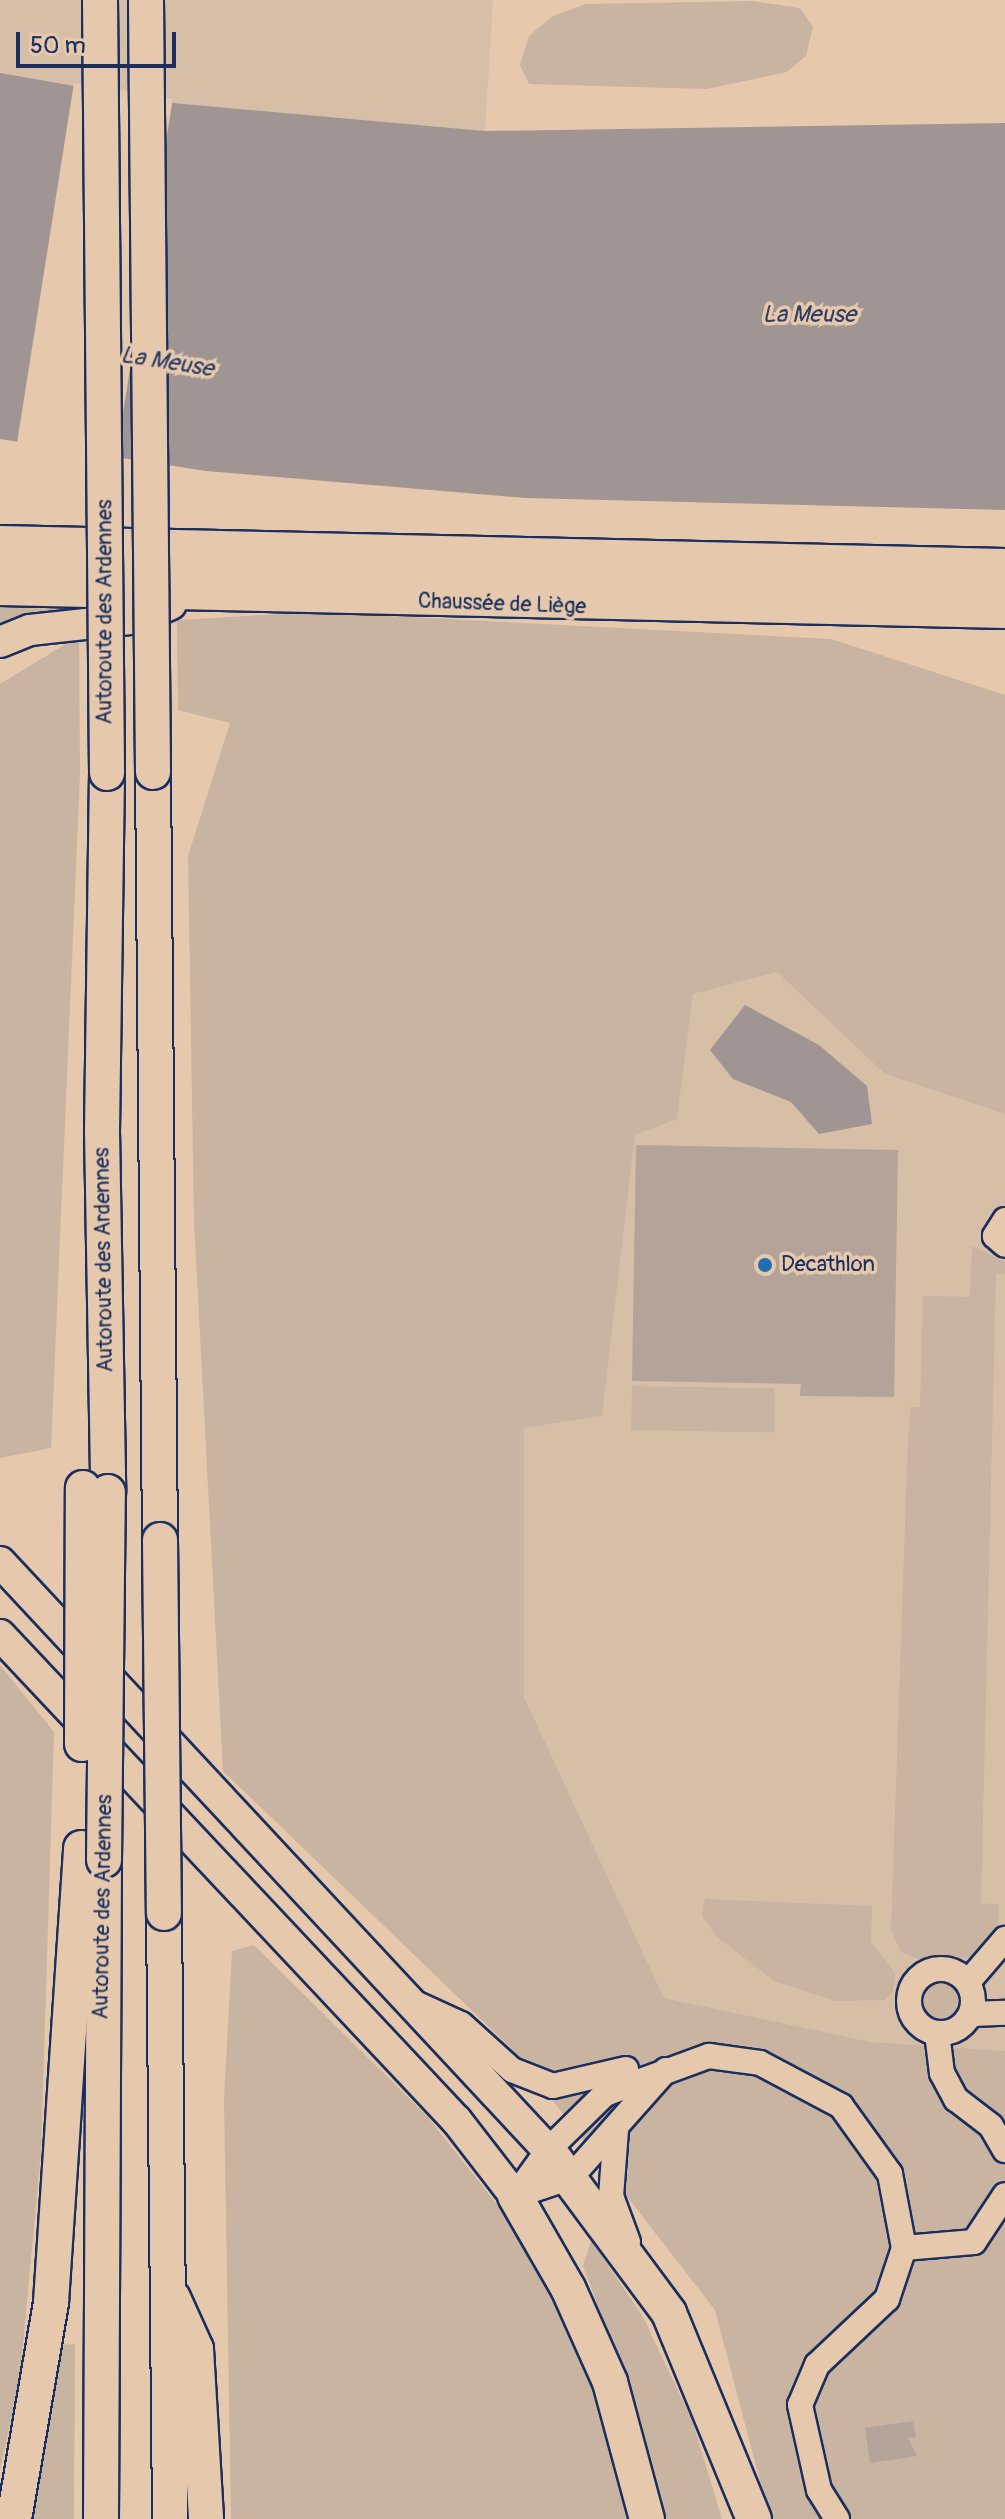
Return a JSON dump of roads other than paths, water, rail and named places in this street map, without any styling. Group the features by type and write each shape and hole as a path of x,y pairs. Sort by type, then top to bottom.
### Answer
{"highway":[{"name":"Autoroute des Ardennes","path":"100,0 107,773 93,1854 101,2519"},
{"name":"Autoroute des Ardennes","path":"146,0 170,2519"},
{"path":"14,2519 51,2302 93,1854"},
{"path":"548,2150 637,2262 694,2364 754,2519"},
{"path":"515,2196 568,2288 610,2382 647,2519"},
{"path":"168,2287 196,2349 206,2519"}],"main road":[{"path":"0,541 1005,564"},
{"name":"Chaussée de Liège","path":"0,566 1005,588"},
{"name":"Chaussée de Liège","path":"0,590 1005,613"},
{"path":"0,642 30,630 141,618 188,595"},
{"path":"0,1562 548,2150"},
{"path":"0,1635 457,2121 515,2196"}],"street":[{"path":"1005,1220 995,1236 1005,1245"},
{"path":"971,2014 968,1982 1005,1939"},
{"path":"968,1982 937,1968 915,1981 910,2010 937,2033 942,2073 956,2099 991,2126 1005,2150"},
{"path":"412,2002 461,2024 512,2070 553,2086 668,2068"},
{"path":"937,2033 956,2030 971,2014 1005,2013"},
{"path":"515,2196 548,2150 605,2094 668,2068 709,2056 760,2063 841,2106 890,2174 904,2248 887,2299 817,2365 800,2405 819,2490 837,2519"},
{"path":"515,2196 571,2177 617,2129 668,2068"},
{"path":"617,2129 611,2196 637,2262"},
{"path":"904,2248 974,2242 1005,2195"}],"water":[{"name":"La Meuse","path":"0,73 173,103 485,131 1005,123 1005,510 526,498 206,471 0,439"},
{"path":"745,1005 819,1045 867,1086 872,1124 819,1134 791,1102 733,1079 710,1050"}],"place":[{"name":"Decathlon","path":"765,1265"}]}
